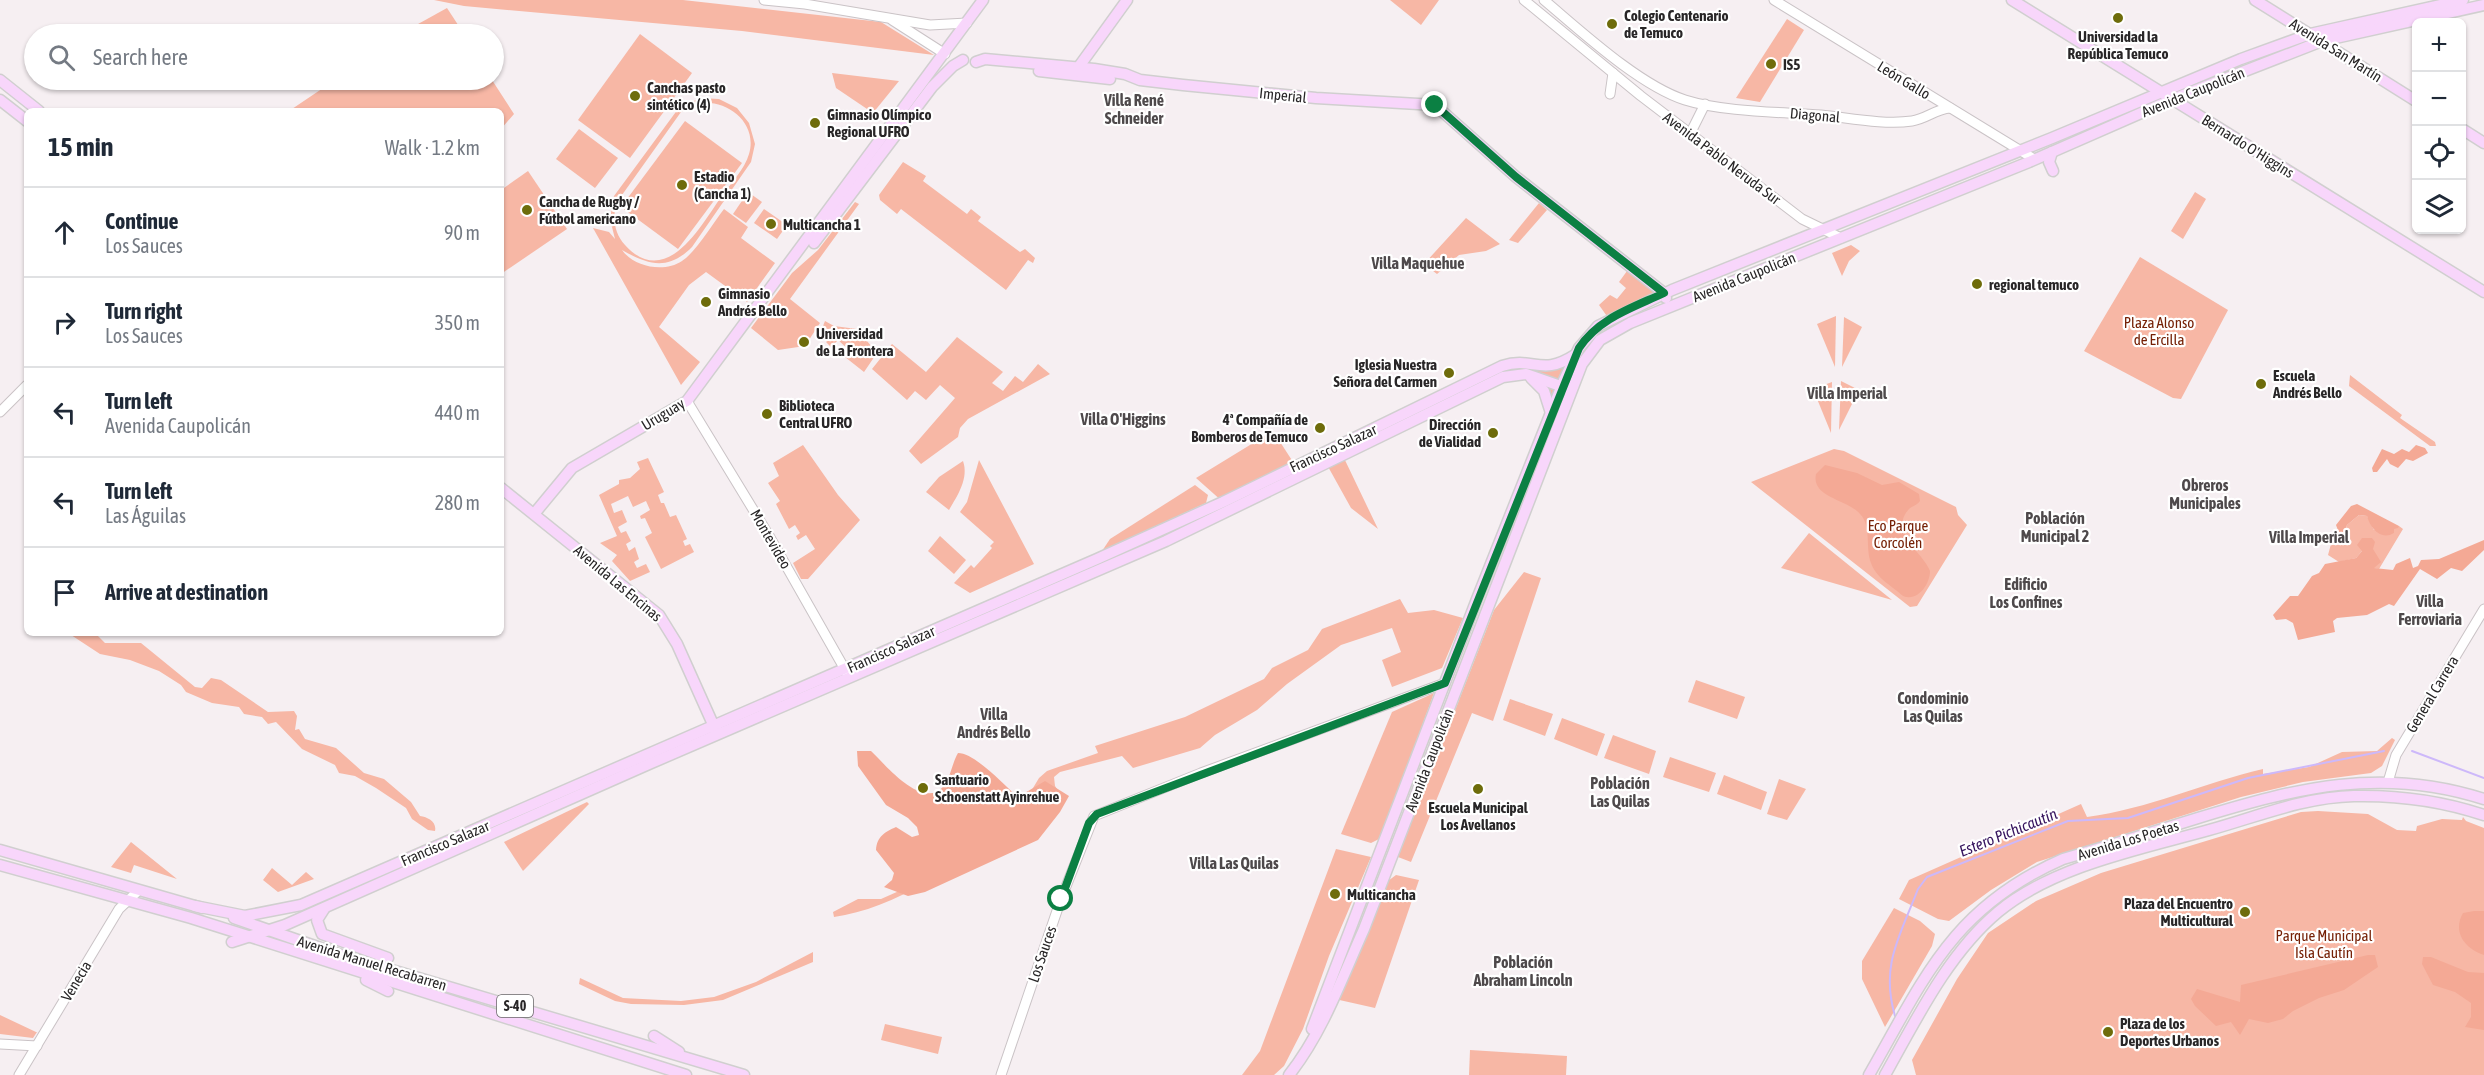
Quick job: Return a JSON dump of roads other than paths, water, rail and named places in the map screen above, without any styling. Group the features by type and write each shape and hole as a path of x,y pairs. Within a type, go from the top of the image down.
{"main road":[{"name":"Uruguay","path":"532,516 578,463 687,401 947,55 982,0"},
{"path":"1076,71 1127,0"},
{"name":"Bernardo O'Higgins","path":"2013,0 2484,292"},
{"name":"Avenida San Martín","path":"2255,0 2412,98"},
{"name":"Avenida Caupolicán","path":"1303,1057 1340,981 1393,856 1504,569 1567,388 1575,355 1587,336 1605,321 1664,293 2020,151 2160,91 2310,34 2463,0"},
{"name":"Avenida Caupolicán","path":"1296,1075 1319,1006 1551,416 1585,357 1600,340 1670,306 2052,152 2173,99 2322,41 2484,5"},
{"path":"941,78 947,55"},
{"name":"Imperial","path":"947,55 985,66 1076,71 1122,80 1132,79 1439,109 1524,183 1664,293"},
{"name":"Uruguay","path":"792,262 813,244 834,219 941,78 963,60"},
{"path":"0,80 35,108"},
{"path":"0,100 24,120"},
{"path":"2466,132 2484,143"},
{"path":"2052,152 2049,162 2053,171"},
{"path":"1664,293 1670,306"},
{"name":"Francisco Salazar","path":"232,942 252,938 324,909 715,730 732,717 847,674 1223,502 1502,366 1523,363 1555,366 1575,355"},
{"path":"1526,374 1567,388"},
{"path":"1526,374 1544,391 1550,405 1551,416"},
{"name":"Francisco Salazar","path":"195,906 245,916 301,905 1166,541 1503,377 1526,374"},
{"name":"Avenida Las Encinas","path":"504,491 532,516"},
{"name":"Avenida Las Encinas","path":"504,492 659,615 677,644 715,730"},
{"path":"517,501 532,502 547,496 547,514 556,532"},
{"path":"1498,548 1498,558 1504,569"},
{"path":"1451,704 1445,683 1457,675 1467,660"},
{"path":"705,706 714,714 732,717"},
{"path":"2354,796 2370,793 2388,782"},
{"name":"Avenida Los Poetas","path":"1869,1075 1939,957 1956,934 1987,903 2029,875 2063,859 2275,795 2328,785 2388,782 2438,788 2484,799"},
{"path":"1393,856 1392,848 1402,796"},
{"name":"Avenida Los Poetas","path":"1885,1075 1951,963 1988,921 2030,890 2101,862 2274,810 2354,796 2444,803 2484,815"},
{"name":"Avenida Manuel Recabarren","path":"0,850 195,906 338,954 744,1075"},
{"name":"Avenida Manuel Recabarren","path":"0,865 122,905 252,938 686,1075"},
{"path":"324,909 317,921 322,934 388,958 338,954"},
{"path":"339,966 388,991"},
{"path":"654,1036 692,1060"},
{"path":"1863,1075 1886,1047"},
{"path":"1289,1075 1303,1057"},
{"path":"666,1069 678,1075"}],"street":[{"path":"765,0 930,25 967,23"},
{"name":"Avenida Pablo Neruda Sur","path":"1524,0 1641,96 1802,219 1841,238"},
{"name":"Diagonal","path":"1544,0 1652,83 1678,97 1705,104 1911,121 1925,118 1939,109 1950,108"},
{"name":"León Gallo","path":"1774,0 2034,159"},
{"path":"888,17 947,55"},
{"path":"1610,94 1613,73"},
{"path":"1690,134 1698,113 1705,104"},
{"path":"1802,219 1806,228 1804,237"},
{"path":"0,412 24,388"},
{"name":"Montevideo","path":"687,401 763,524 847,674"},
{"name":"General Carrera","path":"2388,782 2396,754 2484,609"},
{"name":"Los Sauces","path":"1002,1075 1061,899 1094,816 1190,777 1445,683"},
{"name":"Venecia","path":"19,1075 122,905 138,891"},
{"path":"0,1044 37,1046"}],"waterway":[{"name":"Estero Pichicautín","path":"1895,1016 1890,981 1894,951 1918,889 1927,877 2068,821 2128,818 2248,778 2384,751"},
{"name":"Estero Pichicautín","path":"2412,751 2484,778"}],"place":[{"name":"Universidad la República Temuco","path":"2118,18"},
{"name":"Colegio Centenario de Temuco","path":"1612,24"},
{"name":"IS5","path":"1771,64"},
{"name":"Canchas pasto sintético (4)","path":"635,96"},
{"name":"Gimnasio Olímpico Regional UFRO","path":"815,123"},
{"name":"Estadio (Cancha 1)","path":"682,185"},
{"name":"Cancha de Rugby / Fútbol americano","path":"527,210"},
{"name":"Multicancha 1","path":"771,224"},
{"name":"regional temuco","path":"1977,284"},
{"name":"Gimnasio Andrés Bello","path":"706,302"},
{"name":"Universidad de La Frontera","path":"804,342"},
{"name":"Iglesia Nuestra Señora del Carmen","path":"1449,373"},
{"name":"Escuela Andrés Bello","path":"2261,384"},
{"name":"Biblioteca Central UFRO","path":"767,414"},
{"name":"4ª Compañía de Bomberos de Temuco","path":"1320,428"},
{"name":"Dirección de Vialidad","path":"1493,433"},
{"name":"Santuario Schoenstatt Ayinrehue","path":"923,788"},
{"name":"Escuela Municipal Los Avellanos","path":"1478,789"},
{"name":"Multicancha","path":"1335,894"},
{"name":"Plaza del Encuentro Multicultural","path":"2245,912"},
{"name":"Plaza de los Deportes Urbanos","path":"2108,1032"}],"district":[{"name":"Villa René Schneider","path":"1134,109"},
{"name":"Villa Maquehue","path":"1418,263"},
{"name":"Villa Imperial","path":"1847,393"},
{"name":"Villa O'Higgins","path":"1123,419"},
{"name":"Obreros Municipales","path":"2205,494"},
{"name":"Población Municipal 2","path":"2055,527"},
{"name":"Villa Imperial","path":"2309,537"},
{"name":"Edificio Los Confines","path":"2026,593"},
{"name":"Villa Ferroviaria","path":"2430,610"},
{"name":"Condominio Las Quilas","path":"1933,707"},
{"name":"Villa Andrés Bello","path":"994,723"},
{"name":"Población Las Quilas","path":"1620,792"},
{"name":"Villa Las Quilas","path":"1234,863"},
{"name":"Población Abraham Lincoln","path":"1523,971"}],"park label":[{"name":"Plaza Alonso de Ercilla","path":"2159,330"},
{"name":"Eco Parque Corcolén","path":"1898,534"},
{"name":"Parque Municipal Isla Cautín","path":"2324,944"}]}
